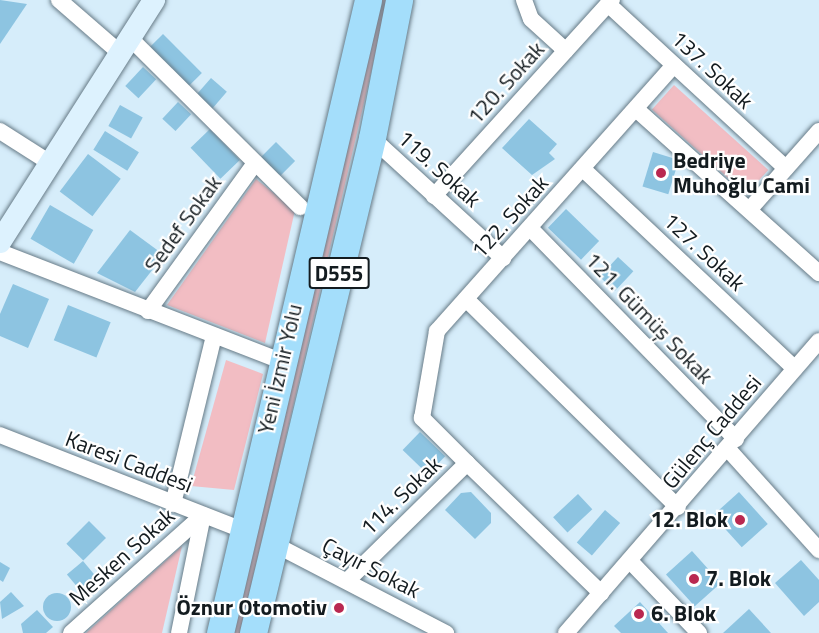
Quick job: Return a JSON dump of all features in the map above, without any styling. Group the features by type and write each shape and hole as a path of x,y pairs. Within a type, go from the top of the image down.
{"highway":[{"name":"Yeni İzmir Yolu","path":"220,633 281,361 368,0"},
{"name":"Yeni İzmir Yolu","path":"257,631 274,544 372,138 399,0"}],"main road":[{"path":"0,242 154,0"}],"street":[{"path":"59,0 125,46 255,163 300,207"},
{"path":"524,0 531,19 566,51"},
{"name":"120. Sokak","path":"434,196 610,2"},
{"name":"137. Sokak","path":"610,2 674,65 786,168"},
{"name":"122. Sokak","path":"422,418 437,331 674,65"},
{"path":"636,109 819,273"},
{"path":"0,132 50,163"},
{"path":"750,209 818,133"},
{"name":"119. Sokak","path":"372,138 503,258"},
{"name":"Sedef Sokak","path":"148,311 255,163"},
{"name":"127. Sokak","path":"583,169 795,369"},
{"name":"121. Gümüş Sokak","path":"530,228 732,444 819,550"},
{"path":"0,252 281,361"},
{"path":"466,299 678,507"},
{"path":"173,504 214,336"},
{"name":"Gülenç Caddesi","path":"566,633 678,507 819,341"},
{"name":"114. Sokak","path":"348,580 467,463 422,418"},
{"name":"Karesi Caddesi","path":"0,435 242,530"},
{"path":"467,463 601,592"},
{"path":"178,633 203,515"},
{"name":"Mesken Sokak","path":"71,633 203,515"},
{"name":"Çayır Sokak","path":"274,544 348,580 446,633"},
{"path":"630,561 699,633"}],"shaded area":[{"path":"377,0 388,0 240,633 231,633"},
{"path":"674,85 768,170 746,195 652,110"},
{"path":"256,179 295,210 265,343 167,305"},
{"path":"226,360 263,374 234,490 191,486"},
{"path":"182,546 162,633 86,633"}],"building":[{"path":"0,0 27,4 0,44"},
{"path":"163,34 202,73 187,88 148,49"},
{"path":"143,67 156,79 138,98 125,86"},
{"path":"211,78 227,92 212,108 197,95"},
{"path":"178,102 191,114 175,131 162,119"},
{"path":"120,105 143,118 131,139 108,126"},
{"path":"529,119 557,144 549,153 555,159 532,175 502,148"},
{"path":"210,129 240,160 220,179 191,148"},
{"path":"105,131 139,152 127,171 93,150"},
{"path":"276,142 295,161 277,179 258,160"},
{"name":"Bedriye Muhoğlu Cami","path":"653,152 679,160 668,194 642,186"},
{"path":"88,154 121,179 92,216 60,192"},
{"path":"50,205 93,230 74,264 30,239"},
{"path":"566,209 599,241 581,260 548,228"},
{"path":"130,230 164,255 135,292 97,273"},
{"path":"618,257 633,271 615,291 600,277"},
{"path":"13,284 49,299 28,348 0,336 0,314"},
{"path":"68,305 111,322 96,357 54,340"},
{"path":"420,432 445,456 428,474 403,450"},
{"path":"471,492 491,513 491,523 475,539 445,510 461,493"},
{"name":"12. Blok","path":"739,492 768,524 742,547 713,515"},
{"path":"578,494 592,509 567,533 553,517"},
{"path":"605,510 620,523 592,556 577,542"},
{"path":"89,521 106,538 83,561 66,544"},
{"name":"7. Blok","path":"692,551 721,583 695,606 666,574"},
{"path":"801,560 819,580 819,602 804,616 775,583"},
{"path":"83,561 100,581 84,594 67,574"},
{"path":"0,562 10,568 3,582 0,580"},
{"path":"11,592 24,606 2,619 0,602"},
{"path":"57,593 67,597 71,607 67,617 57,621 47,617 43,607 47,597"},
{"name":"6. Blok","path":"640,602 668,633 621,633 614,626"},
{"path":"749,609 771,633 723,633"},
{"path":"37,610 53,627 46,633 23,633 21,624"}],"place":[{"name":"Bedriye Muhoğlu Cami","path":"661,173"},
{"name":"12. Blok","path":"740,520"},
{"name":"7. Blok","path":"694,579"},
{"name":"Öznur Otomotiv","path":"339,608"},
{"name":"6. Blok","path":"639,614"}]}
